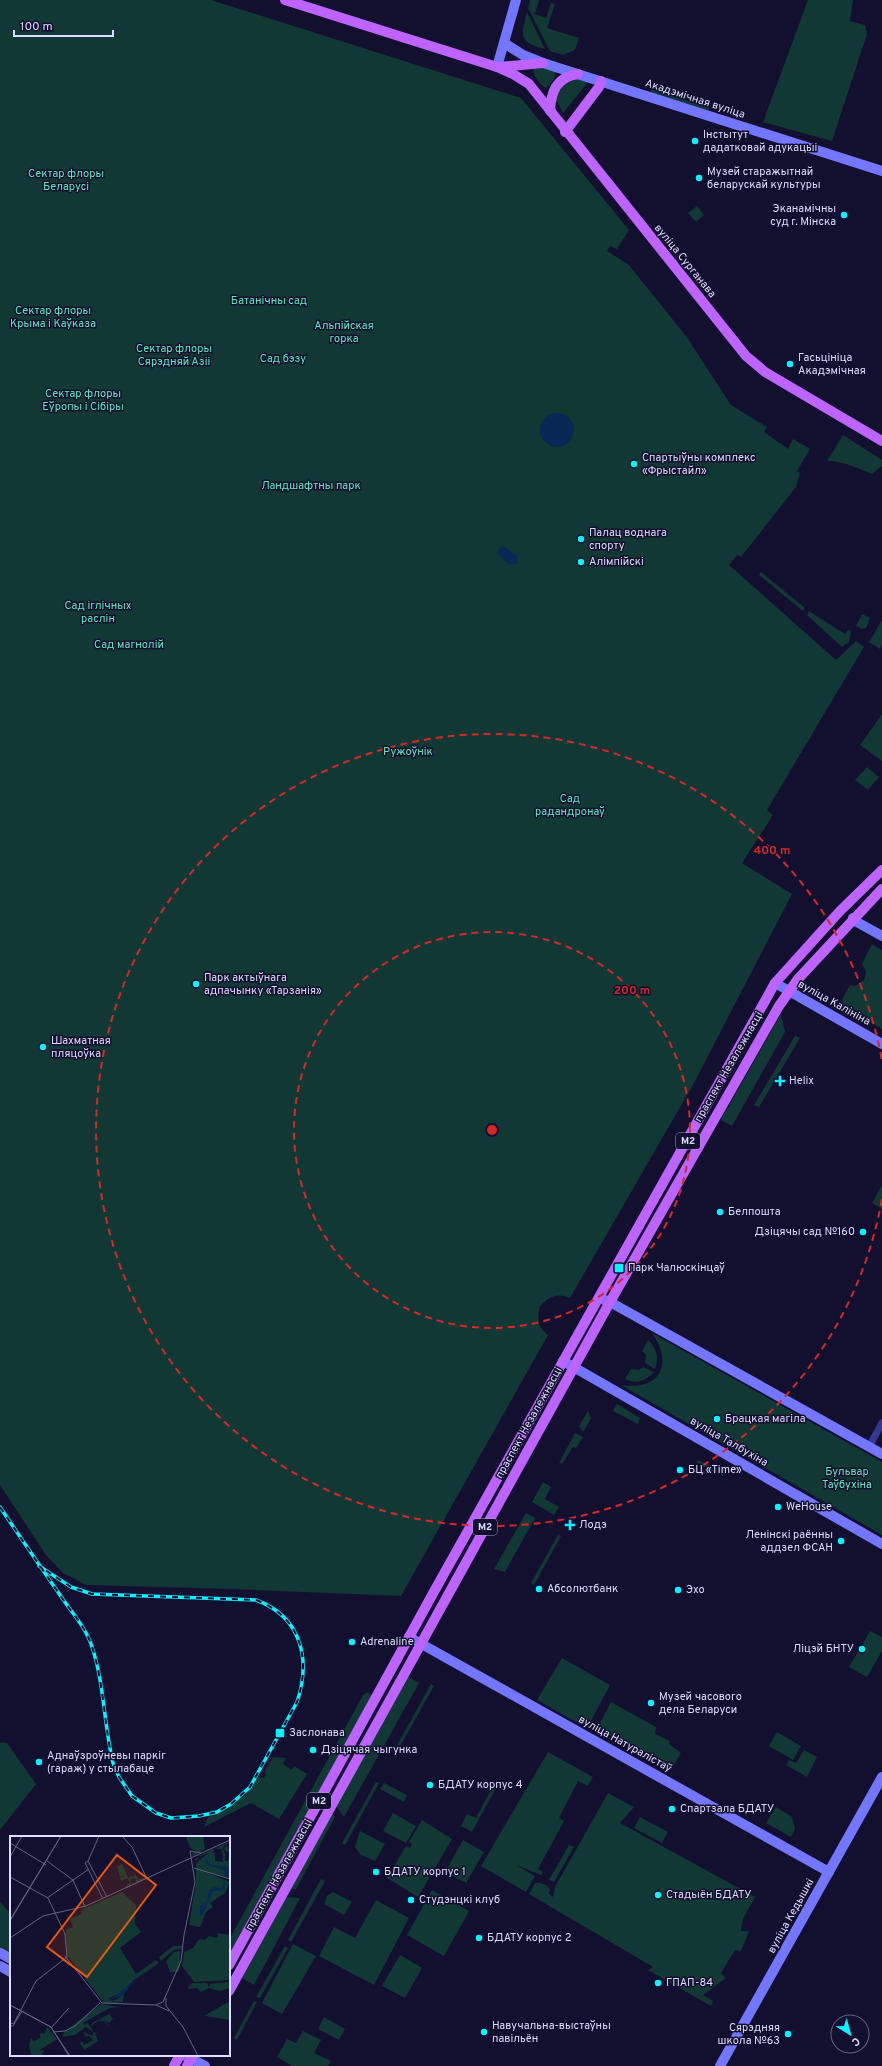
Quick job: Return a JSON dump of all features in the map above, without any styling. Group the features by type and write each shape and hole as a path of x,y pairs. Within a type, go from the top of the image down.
{"main road":[{"path":"285,0 497,67 543,63"},
{"name":"вуліца Сурганава","path":"497,67 513,74 529,84 565,132 746,356 765,372 882,441"},
{"path":"550,111 550,98 555,86 563,78 578,74"},
{"path":"565,132 599,87 601,81"},
{"name":"праспект Незалежнасці","path":"230,1963 409,1637 775,983 840,911 882,870"},
{"name":"праспект Незалежнасці","path":"230,1989 610,1302 788,991 853,918 882,889"},
{"path":"174,2066 179,2056"}],"street":[{"path":"497,67 516,0"},
{"name":"Акадэмічная вуліца","path":"504,43 523,55 543,63 882,171"},
{"path":"853,918 855,921 882,936"},
{"name":"вуліца Калініна","path":"775,983 882,1044"},
{"path":"600,1298 610,1302 882,1454"},
{"name":"вуліца Талбухіна","path":"563,1361 882,1544"},
{"path":"869,1447 882,1423"},
{"name":"вуліца Натуралістаў","path":"409,1637 829,1872"},
{"name":"вуліца Кедышкі","path":"720,2066 882,1777"},
{"path":"0,1954 10,1959"},
{"path":"0,1966 10,1971"},
{"path":"189,2059 205,2066"}],"green space":[{"path":"0,0 211,0 521,98 629,230 617,249 610,246 607,251 629,265 686,336 731,405 767,427 764,432 788,449 793,439 810,449 797,471 800,473 796,487 741,557 737,555 729,565 836,660 856,641 864,647 767,810 773,815 742,863 792,894 694,1083 570,1298 565,1296 554,1296 540,1306 538,1315 540,1326 548,1335 401,1596 86,1585 63,1573 46,1555 0,1485"},
{"path":"530,0 539,0 535,14 546,18 551,3 555,4 547,28 579,38 575,50 563,55 550,51 528,8"},
{"path":"808,0 853,0 850,21 865,25 867,34 832,141 763,122"},
{"path":"527,12 545,49 530,44 524,37 523,27"},
{"path":"541,67 556,72 554,79 546,88 539,83 533,71 533,68"},
{"path":"570,79 579,79 588,82 563,113 555,98 560,87"},
{"path":"651,89 710,108 708,110 651,93"},
{"path":"697,206 704,215 696,222 688,213"},
{"path":"843,435 882,460 882,466 872,474 855,467 833,461 827,461"},
{"path":"761,572 805,608 803,611 759,575"},
{"path":"809,611 845,634 849,629 851,632 849,642 842,647 807,615"},
{"path":"862,614 870,618 866,628 862,629 856,626"},
{"path":"882,620 882,645 880,649 869,642"},
{"path":"882,714 882,761 860,745"},
{"path":"867,767 879,777 868,790 855,780"},
{"path":"872,944 882,950 882,1029 839,1005 850,985 855,986 864,980 866,972 862,964"},
{"path":"781,1014 785,1032 732,1126 721,1120"},
{"path":"795,1036 800,1038 759,1107 754,1105"},
{"path":"882,1185 882,1209 872,1203"},
{"name":"Бульвар Таўбухіна","path":"652,1333 882,1462 882,1535 621,1385 634,1386 645,1384 654,1379 659,1373 662,1365 662,1355 659,1344"},
{"path":"648,1340 655,1350 657,1357 655,1369 645,1363 646,1355 642,1351"},
{"path":"643,1367 654,1372 644,1380 637,1382 625,1379 631,1369 639,1370"},
{"path":"617,1404 640,1418 638,1424 613,1411"},
{"path":"588,1411 591,1418 583,1432 579,1426"},
{"path":"575,1433 583,1437 576,1448 573,1447 562,1464 559,1463"},
{"path":"698,1460 725,1472 723,1476 696,1462"},
{"path":"543,1482 551,1487 545,1499 559,1507 554,1515 532,1502"},
{"path":"526,1513 535,1518 505,1572 494,1569"},
{"path":"558,1535 561,1536 534,1585 531,1583"},
{"path":"870,1631 882,1637 882,1651 867,1677 849,1667"},
{"path":"562,1658 610,1685 587,1728 537,1700"},
{"path":"408,1676 419,1683 344,1817 336,1806"},
{"path":"431,1684 434,1686 399,1748 396,1747"},
{"path":"368,1692 372,1696 230,1952 230,1938 363,1695"},
{"path":"611,1702 656,1727 655,1734 670,1741 669,1744 681,1753 671,1770 597,1729"},
{"path":"777,1732 801,1746 793,1760 769,1746"},
{"path":"0,1743 7,1743 36,1784 0,1830"},
{"path":"804,1750 817,1757 807,1777 786,1765 789,1760 796,1763"},
{"path":"548,1752 593,1777 588,1786 578,1781 559,1818 564,1821 538,1869 543,1872 541,1875 516,1865 535,1876 526,1892 481,1866"},
{"path":"273,1757 286,1758 283,1764 292,1770 294,1766 307,1774 279,1819 251,1803 204,1827 208,1817 243,1797 259,1777 264,1778 266,1774 264,1773"},
{"path":"376,1782 379,1783 345,1845 342,1843"},
{"path":"384,1783 407,1795 404,1802 380,1789"},
{"path":"493,1786 496,1788 472,1832 461,1826 467,1814 476,1818"},
{"name":"Стадыён БДАТУ","path":"608,1793 634,1807 620,1823 755,1897 743,1919 741,1931 749,1931 741,1951 735,1950 721,1973 726,1978 703,1995 713,2001 711,2006 648,1970 653,1967 529,1894 535,1883 539,1883 550,1889 549,1894 553,1897 555,1887"},
{"path":"776,1807 792,1817 795,1829 791,1837 766,1823"},
{"path":"332,1813 335,1817 296,1889 290,1889"},
{"path":"393,1813 416,1826 406,1843 383,1831"},
{"path":"640,1817 668,1832 662,1843 634,1828"},
{"path":"422,1820 452,1839 418,1897 387,1878 406,1846 410,1848 412,1844 409,1842"},
{"path":"360,1831 385,1844 375,1861 361,1855 355,1847"},
{"path":"463,1840 484,1852 466,1883 445,1872"},
{"path":"569,1845 574,1847 554,1882 549,1880"},
{"path":"321,1879 325,1881 291,1942 288,1940"},
{"path":"432,1890 469,1911 444,1956 407,1935"},
{"path":"333,1892 352,1902 344,1915 324,1904 327,1896"},
{"path":"286,1897 300,1898 254,1985 242,1978"},
{"path":"376,1900 409,1918 374,1985 319,1956 334,1927 355,1938"},
{"path":"0,1902 10,1913 10,1954 0,1949"},
{"path":"293,1944 316,1956 282,2014 262,2003"},
{"path":"285,1946 288,1948 260,1998 256,1997"},
{"path":"400,1955 422,1968 405,1998 382,1986"},
{"path":"254,2001 257,2002 237,2040 234,2038"},
{"path":"324,2017 345,2029 339,2040 318,2029"},
{"path":"303,2031 321,2040 314,2053 331,2061 328,2066 292,2066 277,2057 287,2039 296,2043"}],"water":[{"path":"560,413 569,418 573,423 573,437 569,442 564,446 554,447 550,446 541,437 540,427 541,423 550,414"},
{"path":"502,545 517,556 517,563 510,565 497,553"}],"railway":[{"path":"0,1507 38,1562 45,1573 64,1601 78,1620 86,1633 92,1647 102,1689 113,1763 119,1777 132,1796 156,1813 171,1818 199,1816 217,1812 231,1804 250,1787 297,1702 303,1671 302,1656 299,1642 293,1629 284,1617 272,1608 256,1600 92,1594 71,1587 39,1566"}],"place":[{"name":"Інстытут дадатковай адукацыі","path":"695,141"},
{"name":"Музей старажытнай беларускай культуры","path":"699,178"},
{"name":"Эканамічны суд г. Мінска","path":"844,215"},
{"name":"Гасьцініца Акадэмічная","path":"790,364"},
{"name":"Спартыўны комплекс «Фрыстайл»","path":"634,464"},
{"name":"Палац воднага спорту","path":"581,539"},
{"name":"Алімпійскі","path":"581,562"},
{"name":"Парк актыўнага адпачынку «Тарзанія»","path":"196,984"},
{"name":"Шахматная пляцоўка","path":"43,1047"},
{"name":"Helix","path":"780,1081"},
{"name":"Белпошта","path":"720,1212"},
{"name":"Дзіцячы сад №160","path":"863,1232"},
{"name":"Парк Чалюскінцаў","path":"619,1268"},
{"name":"Брацкая магіла","path":"717,1419"},
{"name":"БЦ «Time»","path":"680,1470"},
{"name":"WeHouse","path":"778,1507"},
{"name":"Лодэ","path":"570,1525"},
{"name":"Ленінскі раённы аддзел ФСАН","path":"841,1541"},
{"name":"Абсолютбанк","path":"539,1589"},
{"name":"Эхо","path":"678,1590"},
{"name":"Adrenaline","path":"352,1642"},
{"name":"Ліцэй БНТУ","path":"862,1649"},
{"name":"Музей часового дела Беларуси","path":"651,1703"},
{"name":"Заслонава","path":"280,1733"},
{"name":"Дзіцячая чыгунка","path":"313,1750"},
{"name":"Аднаўзроўневы паркіг (гараж) у стылабаце","path":"39,1762"},
{"name":"БДАТУ корпус 4","path":"430,1785"},
{"name":"Спартзала БДАТУ","path":"672,1809"},
{"name":"БДАТУ корпус 1","path":"376,1872"},
{"name":"Стадыён БДАТУ","path":"658,1895"},
{"name":"Студэнцкі клуб","path":"411,1900"},
{"name":"БДАТУ корпус 2","path":"479,1938"},
{"name":"ГПАП-84","path":"658,1983"},
{"name":"Навучальна-выстаўны павільён","path":"484,2032"},
{"name":"Сярэдняя школа №63","path":"788,2034"}],"park label":[{"name":"Сектар флоры Беларусі","path":"66,180"},
{"name":"Батанічны сад","path":"269,301"},
{"name":"Сектар флоры Крыма і Каўказа","path":"53,317"},
{"name":"Альпійская горка","path":"344,332"},
{"name":"Сектар флоры Сярэдняй Азіі","path":"174,355"},
{"name":"Сад бэзу","path":"283,359"},
{"name":"Сектар флоры Еўропы і Сібіры","path":"83,400"},
{"name":"Ландшафтны парк","path":"311,486"},
{"name":"Сад іглічных раслін","path":"98,612"},
{"name":"Сад магнолій","path":"129,645"},
{"name":"Ружоўнік","path":"408,752"},
{"name":"Сад радандронаў","path":"570,805"}]}
